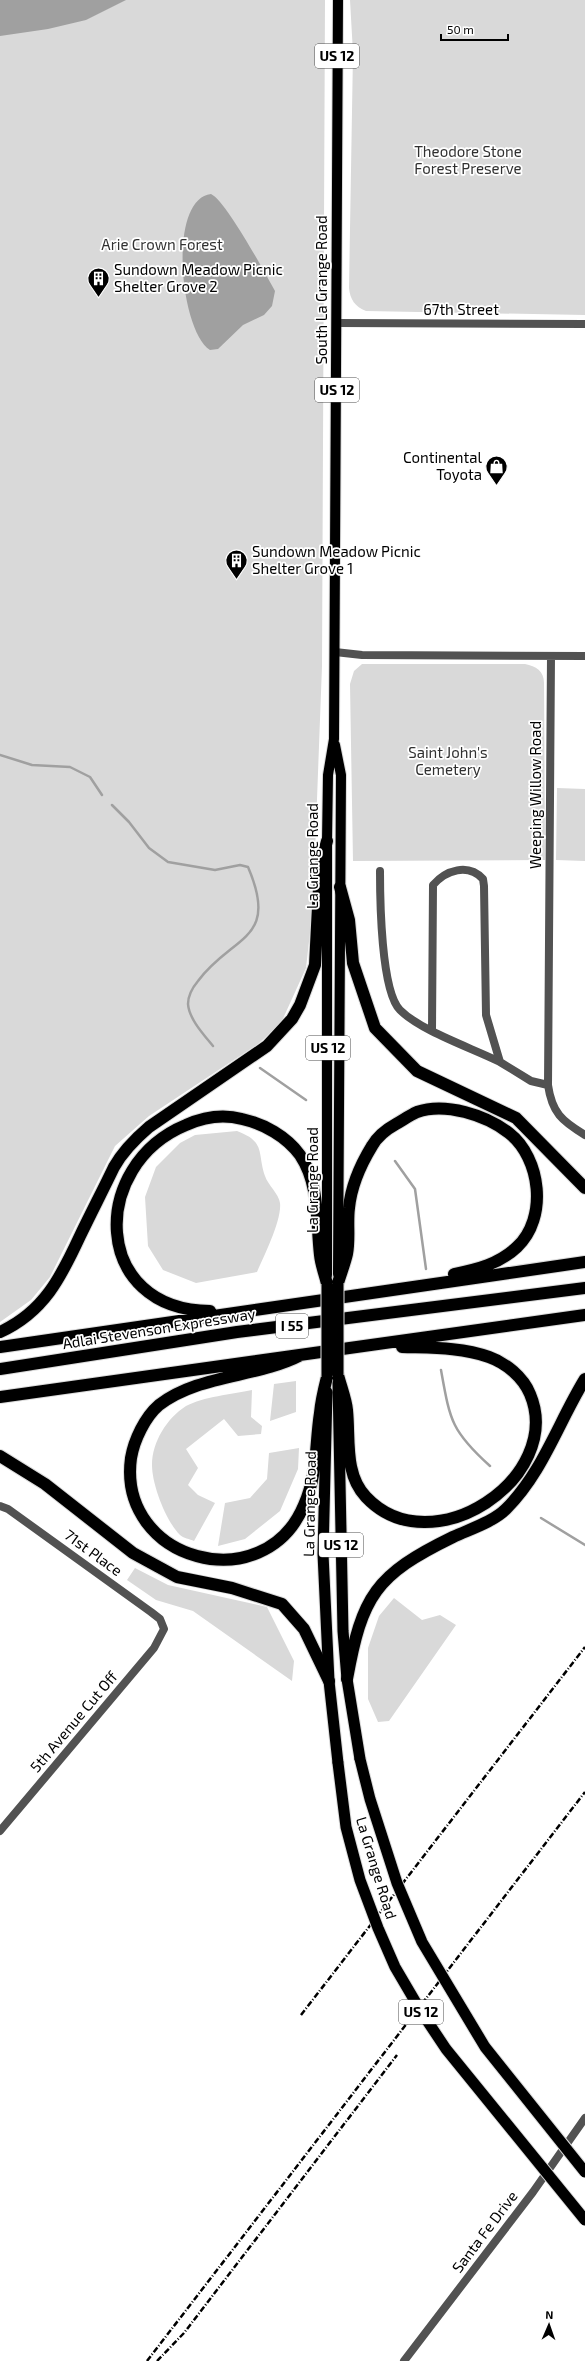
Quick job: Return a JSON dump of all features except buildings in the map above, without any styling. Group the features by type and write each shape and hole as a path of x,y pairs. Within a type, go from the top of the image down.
{"highway":[{"path":"0,1332 20,1320 37,1306 61,1277 114,1167 122,1153 135,1139 149,1126 267,1046 292,1019 300,1005 315,965 320,867 327,841"},
{"path":"340,887 349,920 353,963 375,1028 417,1071 516,1118 585,1188"},
{"path":"333,1284 343,1254 349,1207 358,1175 373,1145 388,1129 417,1112 450,1110 471,1114 509,1134 526,1156 536,1183 534,1219 526,1236 518,1246 488,1266 383,1292"},
{"path":"263,1309 208,1311 180,1307 150,1294 131,1276 118,1243 117,1224 119,1201 129,1176 152,1146 161,1138 181,1127 199,1120 219,1116 246,1120 273,1131 290,1144 300,1155 311,1179 315,1195 324,1256 333,1284 333,1376 323,1413 316,1465 304,1505 294,1523 280,1538 263,1551 240,1559 218,1561 196,1557 176,1549 147,1524 138,1508 132,1487 130,1467 133,1445 142,1428 158,1406 178,1393 213,1382 264,1370 301,1354"},
{"path":"0,1347 585,1262"},
{"name":"Adlai Stevenson Expressway","path":"0,1369 237,1332 585,1288"},
{"name":"I 55","path":"0,1397 301,1354 585,1316"},
{"path":"333,1376 343,1410 348,1449 354,1478 366,1497 384,1512 410,1522 444,1522 458,1518 484,1503 503,1488 528,1458 537,1423 533,1401 521,1378 503,1364 490,1357 465,1351 368,1346"},
{"path":"347,1679 358,1626 374,1593 401,1565 504,1510 523,1491 539,1469 570,1404 585,1380"},
{"name":"La Grange Road","path":"343,1410 343,1631 347,1679 360,1759 370,1799 397,1883 422,1942 484,2047 585,2172"},
{"name":"La Grange Road","path":"323,1413 323,1554 330,1681 346,1827 360,1880 378,1928 395,1967 422,2013 446,2049 585,2220"},
{"path":"0,1456 44,1484 133,1553 177,1578 232,1588 282,1604 304,1628 330,1681"}],"main road":[{"name":"South La Grange Road","path":"335,652 338,0"},
{"name":"La Grange Road","path":"324,1256 328,775 334,739 335,652"},
{"name":"La Grange Road","path":"334,739 341,776 340,887 343,1254"}],"street":[{"name":"67th Street","path":"337,323 585,324"},
{"path":"335,652 362,654 585,656"},
{"name":"Weeping Willow Road","path":"551,656 548,1085 553,1107 558,1116 566,1124 585,1135"},
{"path":"380,870 383,946 392,995 399,1009 432,1031 500,1062 531,1081 548,1085"},
{"path":"432,1031 433,885 440,877 454,870 475,873 483,879 484,886 486,1015 500,1062"},
{"name":"71st Place","path":"0,1506 8,1509 151,1612 160,1619 164,1628"},
{"name":"5th Avenue Cut Off","path":"0,1831 154,1648 164,1628"},
{"name":"Santa Fe Drive","path":"404,2361 533,2192 585,2118"}],"green space":[{"name":"Arie Crown Forest","path":"0,0 325,0 322,666 313,906 306,968 281,1023 258,1044 149,1116 115,1146 50,1277 31,1300 0,1322"},
{"name":"Theodore Stone Forest Preserve","path":"350,0 585,0 585,315 366,311 354,302 349,288 353,53"},
{"name":"Saint John's Cemetery","path":"362,664 525,664 533,666 541,672 544,679 545,860 353,861 350,684 354,671"},
{"path":"557,788 585,789 585,861 556,860"},
{"path":"237,1131 252,1139 259,1149 265,1176 268,1183 278,1196 280,1203 280,1210 275,1228 257,1272 196,1283 163,1270 148,1246 145,1197 156,1167 180,1143 195,1135"},
{"path":"296,1381 296,1412 270,1421 274,1384"},
{"path":"252,1390 251,1417 262,1426 261,1434 238,1436 224,1419 186,1449 198,1468 188,1485 198,1495 215,1503 194,1541 183,1537 175,1529 165,1512 154,1482 152,1465 158,1439 167,1424 186,1406 209,1398"},
{"path":"299,1448 298,1469 280,1511 245,1539 218,1546 225,1503 250,1498 267,1479 269,1453"},
{"path":"135,1568 168,1585 267,1607 294,1661 292,1681 193,1611 156,1600 127,1580"},
{"path":"394,1598 422,1620 440,1615 456,1625 389,1721 378,1722 368,1699 368,1648 379,1616"}],"shaded area":[{"path":"0,0 126,0 86,20 48,29 0,36"},
{"path":"211,194 218,199 235,223 275,291 272,306 264,315 243,325 218,349 210,350 200,338 191,318 186,294 183,267 183,241 188,218 197,201"}],"waterway":[{"path":"0,755 32,765 70,767 90,777 102,795"},
{"path":"112,805 129,822 149,848 168,862 215,870 240,865 248,867 256,891 258,910 255,923 248,934 211,966 198,981 194,986 188,1001 189,1010 194,1021 213,1046"},
{"path":"260,1068 306,1100"},
{"path":"395,1161 415,1189 426,1269"},
{"path":"441,1370 447,1401 454,1424 467,1443 490,1466"},
{"path":"541,1518 585,1545"}],"railway":[{"path":"301,2015 585,1647"},
{"path":"147,2361 585,1792"},
{"path":"157,2361 184,2333 397,2055"}],"place":[{"name":"Sundown Meadow Picnic Shelter Grove 2","path":"98,298"},
{"name":"Continental Toyota","path":"497,486"},
{"name":"Sundown Meadow Picnic Shelter Grove 1","path":"237,580"}]}
